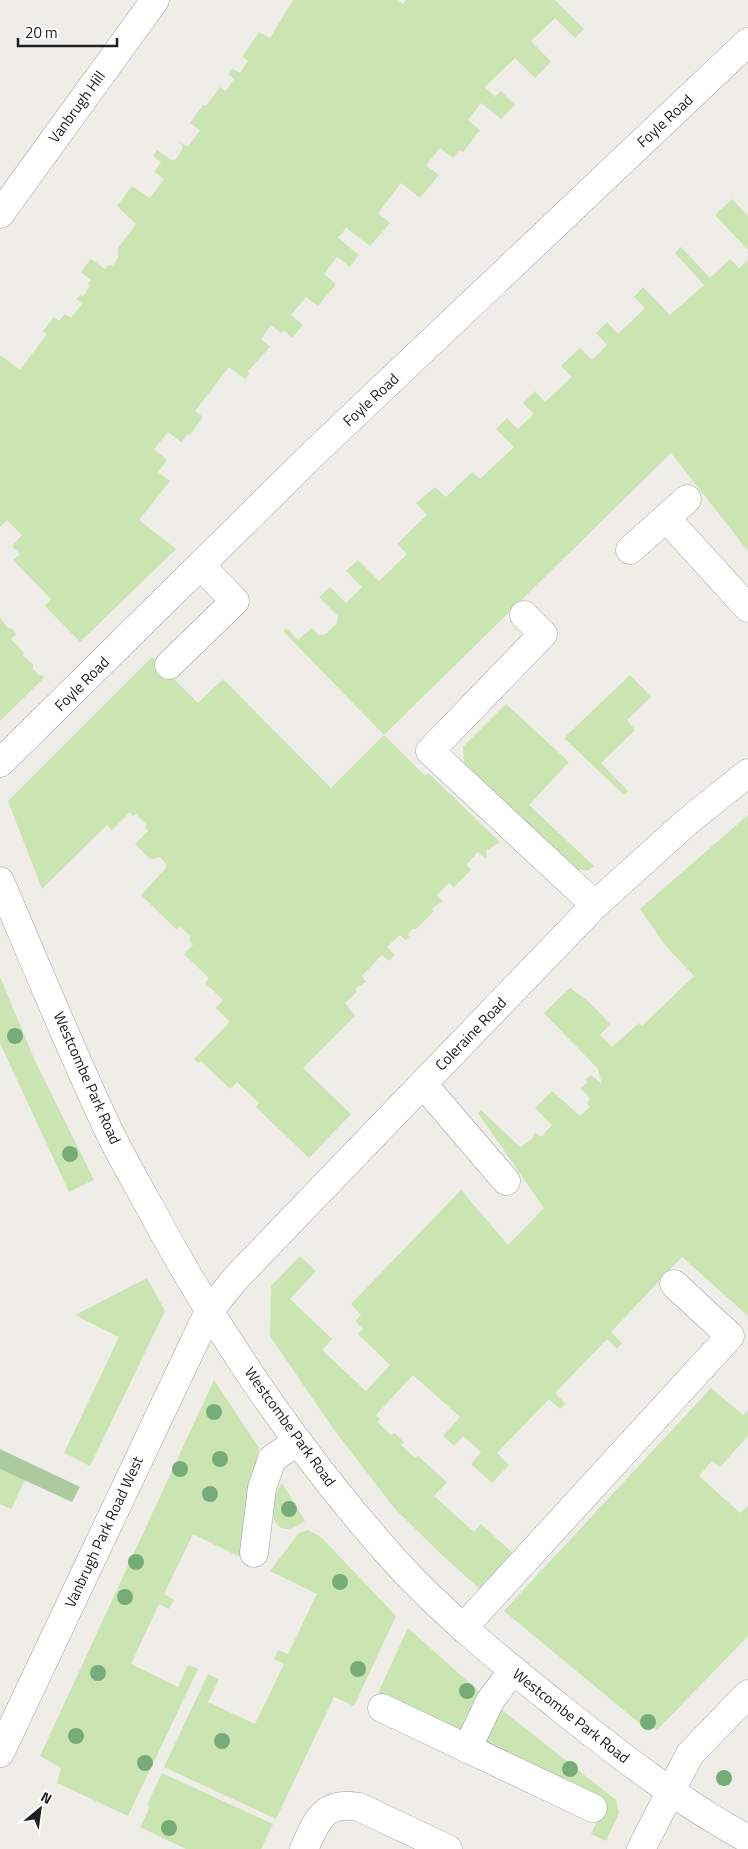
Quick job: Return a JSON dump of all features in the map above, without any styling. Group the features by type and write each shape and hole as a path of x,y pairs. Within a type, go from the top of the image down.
{"street":[{"name":"Vanbrugh Hill","path":"0,214 154,0"},
{"name":"Foyle Road","path":"0,763 315,452 748,42"},
{"path":"630,550 687,499"},
{"path":"666,518 748,608"},
{"path":"169,665 235,601 201,566"},
{"path":"524,615 543,634 430,751 595,905"},
{"name":"Coleraine Road","path":"209,1311 235,1278 595,905 688,821 746,779"},
{"name":"Westcombe Park Road","path":"0,881 108,1129 174,1253 209,1311 298,1441 345,1502 398,1563 463,1628 513,1670 616,1752 669,1791 748,1839"},
{"path":"423,1084 506,1181"},
{"path":"463,1628 730,1336 674,1284"},
{"name":"Vanbrugh Park Road West","path":"0,1753 209,1311"},
{"path":"254,1553 262,1488 272,1459 298,1441"},
{"path":"467,1748 490,1701 513,1670"},
{"path":"641,1849 669,1791 690,1754 748,1694"},
{"path":"382,1708 593,1808"},
{"path":"304,1849 324,1813 335,1806 347,1805 359,1807 448,1849"}],"green space":[{"path":"293,0 398,0 403,4 406,0 555,0 584,29 575,38 555,18 531,41 551,62 535,78 515,58 485,87 495,97 501,91 515,105 501,119 481,103 468,120 480,130 463,152 459,150 453,158 440,148 426,165 439,175 420,198 401,183 378,213 390,223 392,221 370,246 346,228 338,238 359,255 350,267 337,257 324,274 336,284 318,306 306,297 291,315 303,325 292,338 284,330 281,333 271,325 261,339 270,347 247,372 250,373 245,379 229,367 195,411 203,417 190,435 188,434 181,442 168,432 154,449 167,460 158,472 170,481 139,520 176,549 80,642 45,606 51,599 13,560 20,554 12,546 22,535 7,520 0,527 0,355 20,370 47,334 43,331 54,317 59,321 65,314 71,318 82,304 76,299 81,295 83,296 90,286 88,284 91,280 81,272 91,259 105,269 107,266 113,265 118,258 118,248 136,224 117,206 132,186 150,198 164,179 154,172 161,162 153,156 157,150 171,160 176,159 182,150 182,145 178,141 188,147 200,130 190,123 203,105 206,106 220,87 226,91 234,79 228,74 233,69 240,73 248,61 242,57 259,32 270,38"},
{"path":"732,199 748,216 748,250 715,215"},
{"path":"681,247 710,278 730,259 739,268 748,260 748,551 671,453 384,735 283,631 286,628 298,640 312,628 318,635 326,634 337,623 338,616 319,597 330,587 346,603 362,587 346,571 358,560 379,581 407,554 397,544 427,515 416,503 435,487 446,497 472,472 480,479 514,447 496,429 507,418 518,429 534,414 523,403 535,391 545,402 572,377 561,366 580,348 592,360 607,345 596,333 607,322 618,334 645,308 634,297 643,287 670,315 704,285 675,253"},
{"path":"0,618 16,634 11,639 33,665 33,669 39,675 45,677 0,721"},
{"path":"152,657 198,703 223,679 331,788 384,735 425,776 428,773 500,842 486,851 487,856 485,858 478,852 466,865 471,870 454,887 449,883 437,895 443,901 432,908 433,912 416,929 408,933 409,937 406,940 400,935 387,947 395,955 389,961 382,955 362,976 366,982 356,988 356,993 345,1003 355,1016 303,1068 351,1114 309,1158 256,1107 259,1103 237,1082 230,1089 201,1061 198,1063 194,1059 230,1022 216,1008 223,1000 205,983 209,978 184,954 193,945 190,942 190,936 181,927 176,929 141,895 166,868 166,864 160,857 150,859 135,844 148,831 145,828 147,825 136,814 133,816 130,812 112,830 107,825 42,889 8,801"},
{"path":"630,675 651,697 627,720 635,730 601,763 628,791 624,795 564,738"},
{"path":"506,704 569,762 529,805 594,866 589,870 572,870 465,771 463,747"},
{"path":"748,815 748,1316 682,1257 611,1332 622,1343 617,1349 607,1339 555,1393 566,1404 560,1409 549,1399 497,1453 509,1465 492,1483 471,1464 481,1452 463,1436 454,1446 443,1436 460,1417 413,1375 376,1415 380,1419 377,1422 391,1435 394,1433 404,1442 401,1445 415,1458 418,1456 447,1482 434,1496 474,1532 481,1524 516,1556 483,1592 395,1509 332,1427 270,1336 271,1286 300,1256 316,1271 290,1299 332,1339 322,1350 366,1391 390,1365 358,1334 363,1329 355,1321 361,1315 351,1304 461,1190 508,1245 544,1208 478,1113 481,1110 520,1147 532,1139 535,1132 541,1137 552,1125 535,1108 552,1091 580,1116 590,1107 587,1103 590,1098 580,1088 587,1083 586,1079 591,1075 602,1084 598,1069 544,1013 570,988 589,1002 610,1024 600,1035 612,1047 639,1023 642,1026 694,976 665,945 640,909"},
{"path":"0,977 35,1061 94,1180 69,1192 0,1043"},
{"path":"147,1278 165,1311 90,1466 64,1453 119,1337 75,1315"},
{"path":"214,1380 259,1448 240,1557 193,1534 164,1594 174,1600 169,1609 159,1604 131,1664 178,1687 188,1665 198,1669 128,1816 57,1783 61,1768 40,1756"},
{"path":"711,1388 743,1415 748,1410 748,1436 720,1467 712,1461 699,1476 740,1513 748,1506 748,1636 658,1729 644,1727 504,1611"},
{"path":"0,1449 80,1487 72,1502 0,1469"},
{"path":"0,1469 25,1480 11,1509 0,1504"},
{"path":"282,1483 305,1521 285,1529 278,1526 274,1520 273,1512 277,1492"},
{"path":"308,1530 321,1537 396,1616 354,1706 334,1697 276,1819 164,1767 208,1674 219,1679 208,1702 255,1724 284,1664 274,1659 278,1650 288,1654 317,1594 270,1571 299,1533"},
{"path":"408,1628 485,1697 468,1729 459,1732 378,1693"},
{"path":"497,1706 616,1800 619,1813 606,1841 591,1834 605,1804 485,1744"},
{"path":"162,1773 273,1824 261,1849 186,1849 140,1827 150,1807 147,1805"}]}
